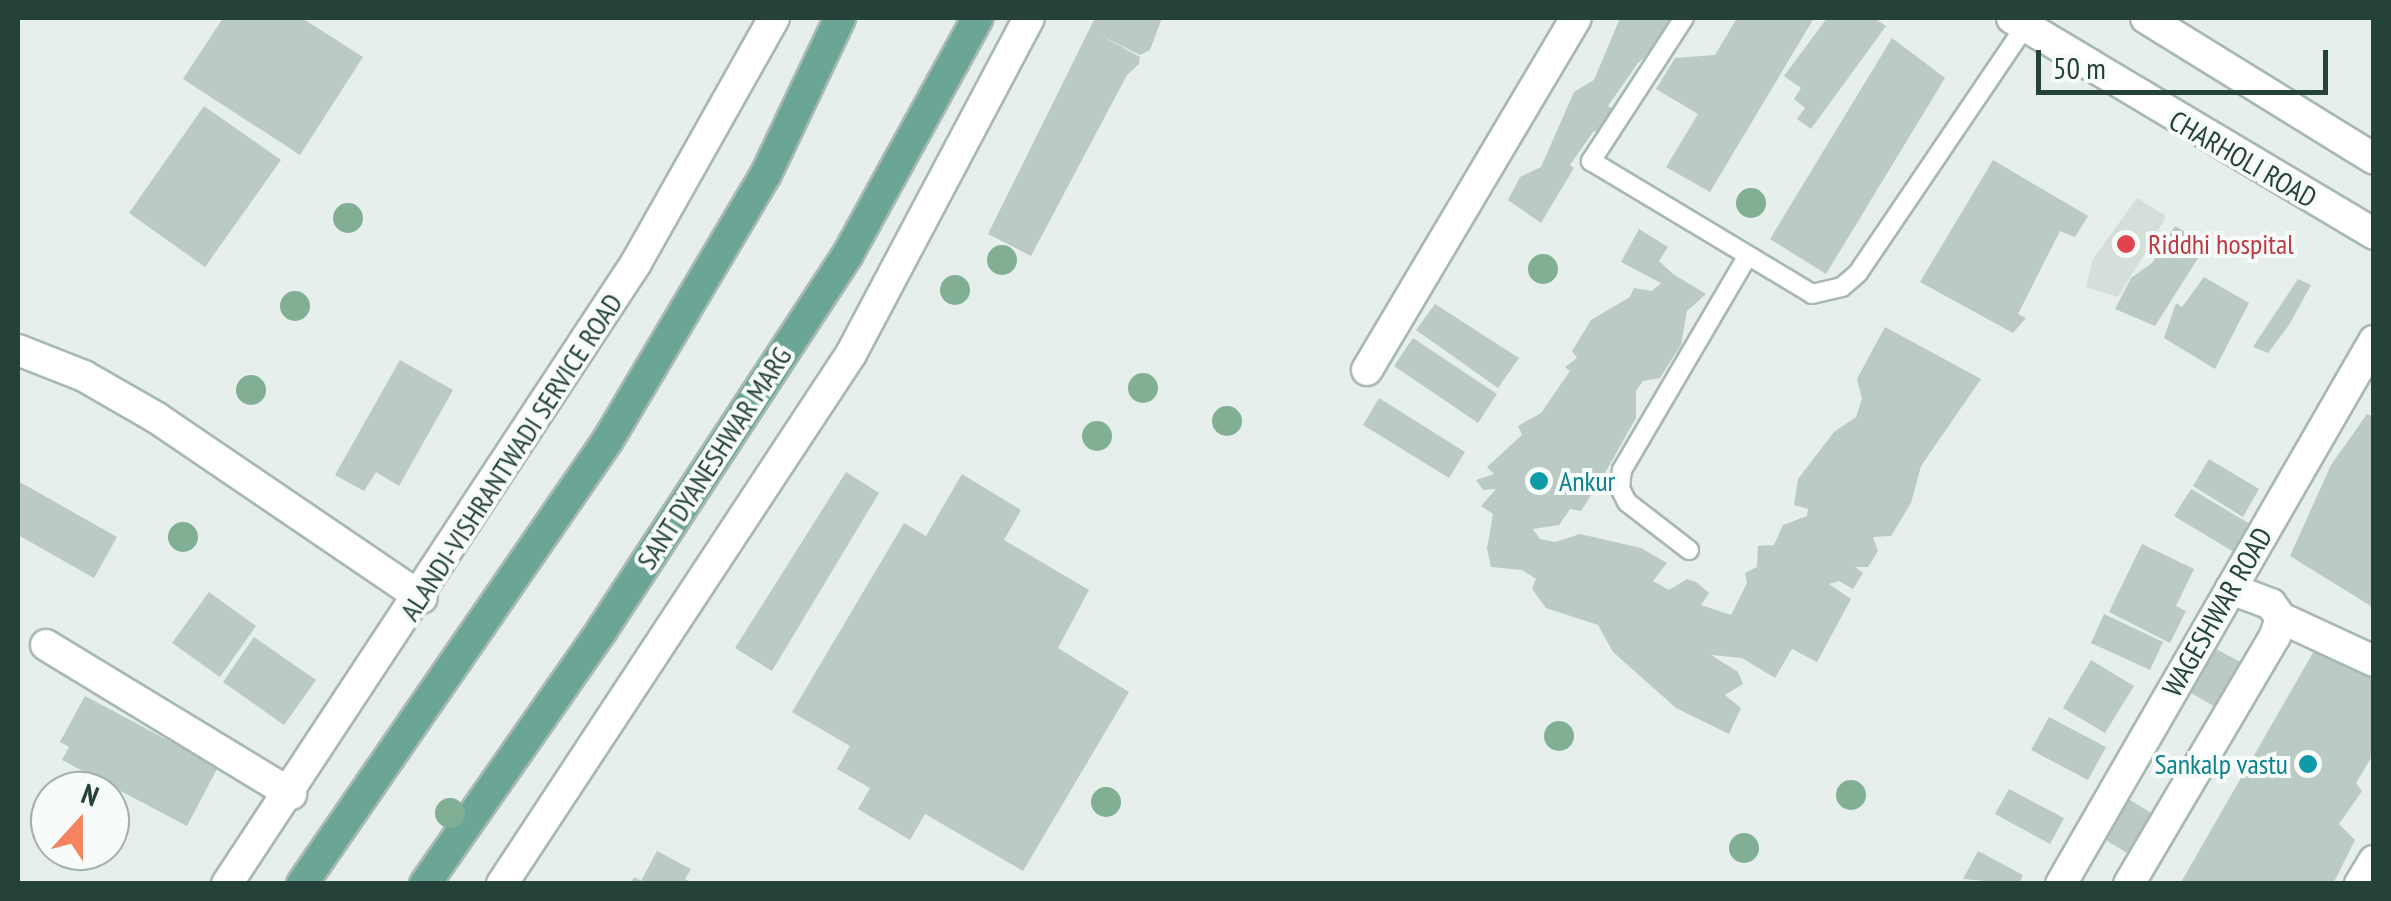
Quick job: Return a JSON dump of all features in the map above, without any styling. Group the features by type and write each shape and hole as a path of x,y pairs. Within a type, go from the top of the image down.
{"main road":[{"path":"302,884 608,440 766,174 840,18"},
{"name":"SANT DYANESHWAR MARG","path":"425,884 602,630 848,254 978,18"}],"street":[{"name":"ALANDI-VISHRANTWADI SERVICE ROAD","path":"227,884 422,598 636,263 774,18"},
{"path":"502,884 852,354 1029,18"},
{"path":"1368,370 1576,18"},
{"path":"2146,18 2374,159"},
{"name":"CHARHOLI ROAD","path":"2018,22 2374,234"},
{"name":"WAGESHWAR ROAD","path":"2062,884 2374,341"},
{"path":"18,350 84,376 157,418 422,598"},
{"path":"2231,589 2270,604 2281,618 2374,661"},
{"path":"2129,884 2281,618"},
{"path":"46,645 291,794"},
{"path":"2360,884 2374,861"}],"lane":[{"path":"1684,18 1591,161 1746,259 1812,294 1842,287 1858,273 2018,22"},
{"path":"1689,550 1627,502 1620,488 1622,470 1746,259"}],"shaded area":[{"name":"Riddhi hospital","path":"2137,198 2166,216 2158,232 2118,297 2086,287 2093,259"}],"building":[{"path":"223,18 302,18 363,57 300,155 183,79"},
{"path":"1095,18 1162,18 1150,50 1140,55 1098,34 1140,57 1139,64 1127,75 1031,256 988,234"},
{"path":"1620,18 1688,18 1638,63 1608,106 1614,110 1604,128 1593,132 1570,165 1574,168 1541,223 1508,200 1520,177 1541,167 1574,92 1594,80"},
{"path":"1737,18 1814,18 1710,192 1666,167 1698,114 1656,89 1675,58 1715,55"},
{"path":"1827,18 1874,18 1886,26 1811,129 1797,119 1805,108 1794,99 1801,88 1784,76"},
{"path":"1892,38 1945,78 1826,274 1770,239"},
{"path":"204,106 281,160 205,267 129,213"},
{"path":"1993,160 2088,216 2075,237 2060,231 2018,314 2026,318 2013,333 1920,282"},
{"path":"2175,226 2207,244 2155,326 2115,309 2131,278 2152,263"},
{"name":"Ankur","path":"1639,229 1668,247 1659,261 1706,294 1687,311 1681,345 1660,378 1643,381 1636,391 1636,418 1581,511 1570,509 1559,525 1533,529 1540,539 1555,542 1580,534 1641,548 1667,563 1653,581 1669,590 1687,579 1696,582 1709,593 1701,605 1731,615 1747,583 1745,573 1757,567 1758,546 1774,545 1783,525 1807,516 1808,509 1794,505 1798,479 1834,432 1856,417 1862,399 1857,379 1885,327 1981,379 1921,466 1911,503 1891,536 1873,537 1878,551 1868,567 1855,567 1863,573 1853,589 1839,581 1829,584 1851,599 1817,662 1792,649 1775,678 1742,658 1711,655 1738,672 1743,684 1725,695 1741,708 1729,734 1676,708 1613,652 1598,625 1546,608 1532,589 1536,579 1522,570 1491,567 1487,549 1493,514 1481,506 1496,489 1483,490 1476,480 1494,474 1487,467 1522,435 1518,426 1541,413 1570,371 1565,367 1577,358 1572,351 1591,320 1630,297 1634,288 1652,291 1661,283 1621,262"},
{"path":"2204,277 2249,303 2215,369 2164,338 2176,303 2182,307"},
{"path":"2298,279 2311,285 2289,325 2268,353 2253,347"},
{"path":"1435,304 1519,358 1498,388 1416,330"},
{"path":"1413,338 1497,394 1478,423 1394,366"},
{"path":"400,360 453,390 399,486 376,472 364,491 335,475"},
{"path":"1379,398 1465,452 1449,478 1363,425"},
{"path":"2367,414 2374,417 2374,608 2290,556 2331,465"},
{"path":"2209,459 2259,489 2243,517 2193,486"},
{"path":"846,472 879,493 772,671 735,648"},
{"path":"962,474 1021,510 1004,540 1089,590 1058,648 1129,692 1023,871 925,814 910,840 858,809 870,788 837,769 850,746 792,712 904,523 926,536"},
{"path":"18,481 117,537 94,578 18,535"},
{"path":"2191,489 2250,524 2234,552 2174,516"},
{"path":"2142,544 2194,569 2176,606 2186,611 2170,643 2109,612"},
{"path":"209,592 256,626 220,677 172,643"},
{"path":"2104,614 2163,642 2150,670 2091,643"},
{"path":"254,637 316,680 284,725 223,682"},
{"name":"Sankalp vastu","path":"2318,644 2374,676 2374,753 2356,783 2362,791 2339,824 2355,840 2333,884 2180,884"},
{"path":"2209,645 2242,663 2219,709 2186,690"},
{"path":"2091,660 2134,686 2105,733 2063,708"},
{"path":"85,696 218,767 187,826 130,796 130,771 83,771 62,760 69,747 60,742"},
{"path":"2049,717 2106,747 2088,780 2031,750"},
{"path":"2009,789 2064,818 2050,844 1995,814"},
{"path":"2125,797 2156,816 2132,856 2104,839"},
{"path":"657,851 691,869 685,879 693,884 631,884 634,877 641,881"},
{"path":"1978,851 2023,875 2019,884 1963,879"}],"place":[{"name":"Riddhi hospital","path":"2126,244"},
{"name":"Ankur","path":"1539,481"},
{"name":"Sankalp vastu","path":"2308,764"}]}
